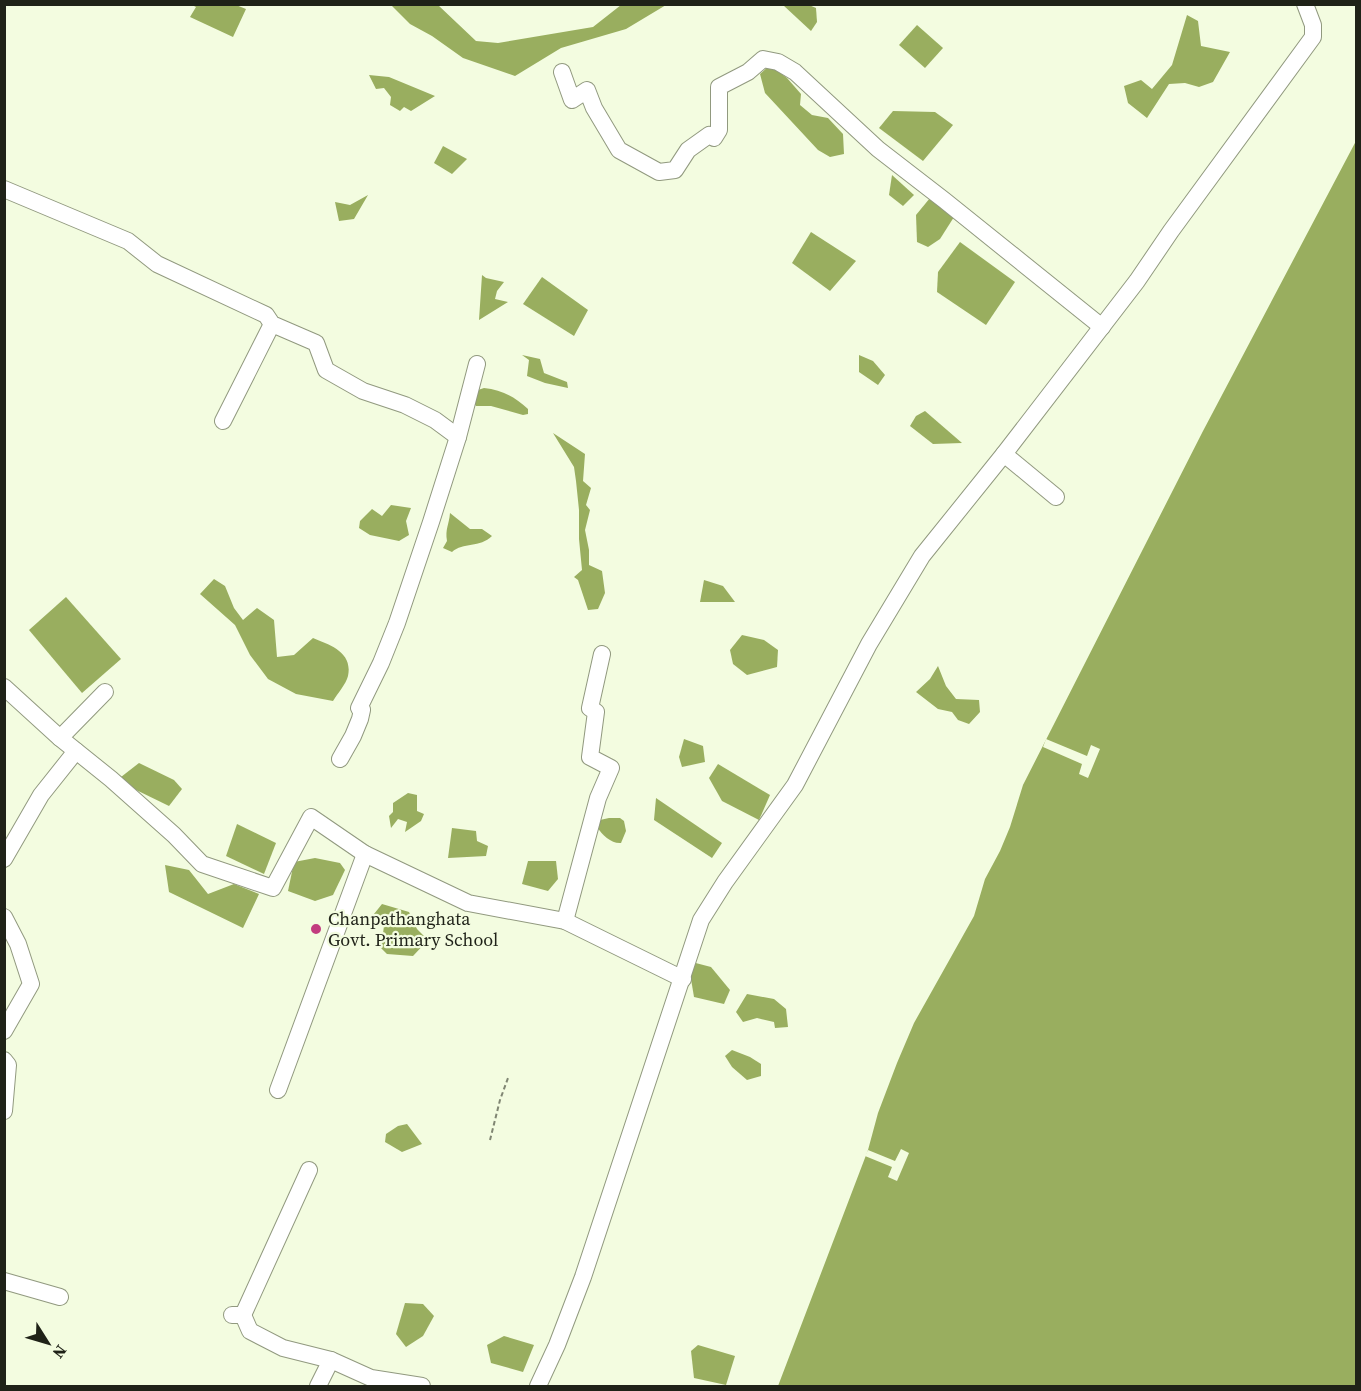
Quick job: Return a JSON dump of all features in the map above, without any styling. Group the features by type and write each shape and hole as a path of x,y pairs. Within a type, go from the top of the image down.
{"street":[{"path":"538,1386 557,1345 583,1277 701,920 725,882 795,785 869,644 922,556 1137,281 1313,37 1313,25 1305,4"},
{"path":"562,72 572,100 587,90 594,108 619,150 659,172 675,170 688,150 709,135 714,138 719,130 719,87 748,72 763,59 778,62 795,72 878,149 1102,327"},
{"path":"4,189 128,241 158,264 266,315 272,324 315,343 326,370 363,391 405,405 435,420 458,437"},
{"path":"223,421 272,324"},
{"path":"340,759 356,728 362,710 359,708 397,623 458,437 477,364"},
{"path":"1004,454 1056,497"},
{"path":"565,921 598,798 611,768 590,757 596,712 590,708 602,654"},
{"path":"4,687 174,835 202,864 273,888 311,817 365,854 468,903 565,921 683,979"},
{"path":"60,738 105,692"},
{"path":"4,859 41,795 76,751"},
{"path":"278,1090 365,854"},
{"path":"4,917 18,944 31,984 4,1031"},
{"path":"4,1060 8,1065 4,1112"},
{"path":"309,1170 237,1315 250,1331 283,1348 331,1360 371,1378 413,1386"},
{"path":"4,1281 60,1297"},
{"path":"318,1386 331,1360"}],"path":[{"path":"490,1140 508,1078"}],"shaded area":[{"path":"192,5 236,5 246,9 233,37 190,17 196,7"},
{"path":"391,5 438,5 476,41 498,43 593,27 621,5 666,5 626,29 561,48 515,76 463,58 410,24"},
{"path":"783,5 809,5 816,8 817,22 811,31"},
{"path":"1187,15 1198,21 1201,46 1230,52 1213,82 1199,87 1185,83 1169,84 1147,118 1128,103 1124,86 1141,80 1152,89 1172,65"},
{"path":"917,25 943,48 925,68 899,45"},
{"path":"770,65 787,78 801,94 800,105 812,115 828,118 843,134 844,154 830,157 818,150 765,93 760,74"},
{"path":"369,75 389,77 435,96 411,111 404,107 400,111 390,105 391,97 384,88 376,89"},
{"path":"893,111 935,112 953,125 923,161 879,128"},
{"path":"1356,141 1356,1386 778,1386 868,1150 878,1113 897,1063 914,1023 974,916 985,879 1010,827 1023,785 1203,431"},
{"path":"443,146 467,159 452,174 434,163"},
{"path":"892,175 914,195 903,206 889,195"},
{"path":"368,195 354,219 339,221 335,202 350,205"},
{"path":"930,198 954,217 940,239 928,247 917,242 916,215"},
{"path":"811,232 856,261 830,291 792,263"},
{"path":"960,242 1015,282 986,325 937,292 938,272"},
{"path":"482,275 504,282 497,291 495,299 508,302 479,320"},
{"path":"542,277 588,310 574,336 523,304"},
{"path":"522,355 540,359 544,373 567,382 568,388 527,376 529,360"},
{"path":"859,355 873,361 885,375 878,385 859,372"},
{"path":"484,388 497,390 513,398 528,409 528,414 523,415 491,406 476,406 474,403 478,390"},
{"path":"925,411 962,443 933,444 910,426 916,416"},
{"path":"553,433 585,454 583,481 591,488 586,505 590,510 585,530 589,565 602,571 605,593 598,609 588,610 578,580 574,577 582,570 574,467"},
{"path":"391,505 411,508 406,521 409,535 399,541 370,535 359,528 360,521 372,509 382,516"},
{"path":"450,513 470,529 482,529 492,536 482,542 461,547 452,552 443,548 447,541"},
{"path":"214,579 225,586 234,608 243,620 257,608 274,620 277,657 294,655 313,638 344,655 349,668 348,676 333,701 296,694 268,679 250,655 235,625 200,594"},
{"path":"704,580 723,586 735,602 700,602"},
{"path":"66,597 121,659 82,693 29,630"},
{"path":"742,635 764,640 778,650 777,667 747,675 733,664 730,650"},
{"path":"938,666 946,686 956,699 979,700 980,712 969,724 958,720 952,712 938,709 916,692 930,679"},
{"path":"684,739 703,746 705,762 682,767 679,757"},
{"path":"139,763 174,780 182,789 169,806 130,787 121,777"},
{"path":"718,764 770,795 759,820 722,801 709,778"},
{"path":"408,793 417,795 417,811 424,814 421,821 405,832 407,822 398,819 391,828 389,816 393,812 393,803"},
{"path":"656,798 722,843 712,858 654,820"},
{"path":"620,818 624,821 626,831 621,843 608,838 597,827 600,820"},
{"path":"237,824 276,843 264,874 226,856"},
{"path":"452,828 476,831 477,841 488,846 486,856 448,858"},
{"path":"315,858 340,863 345,870 333,895 315,901 288,891 294,862"},
{"path":"528,861 556,861 558,879 548,891 522,884"},
{"path":"165,865 189,870 208,894 234,884 259,894 243,928 169,892"},
{"path":"382,904 409,912 417,929 428,940 413,956 387,954 381,948 384,926 374,914"},
{"path":"688,961 711,967 730,990 724,1004 694,997"},
{"path":"747,994 774,999 786,1009 788,1027 775,1028 774,1022 757,1018 743,1022 736,1012"},
{"path":"732,1050 761,1064 761,1076 747,1080 732,1067 725,1056"},
{"path":"407,1124 422,1144 402,1152 385,1142 386,1134 398,1126"},
{"path":"405,1303 423,1304 434,1316 423,1336 406,1347 396,1334"},
{"path":"504,1336 534,1345 523,1372 491,1363 487,1345"},
{"path":"698,1345 735,1356 726,1385 694,1378 691,1351"}],"pier":[{"path":"1046,739 1087,756 1091,745 1100,749 1088,778 1079,774 1082,764 1043,747"},
{"path":"901,1149 909,1153 897,1181 888,1177 892,1167 865,1156 868,1150 895,1161"}],"place":[{"name":"Chanpathanghata Govt. Primary School","path":"316,929"}]}
